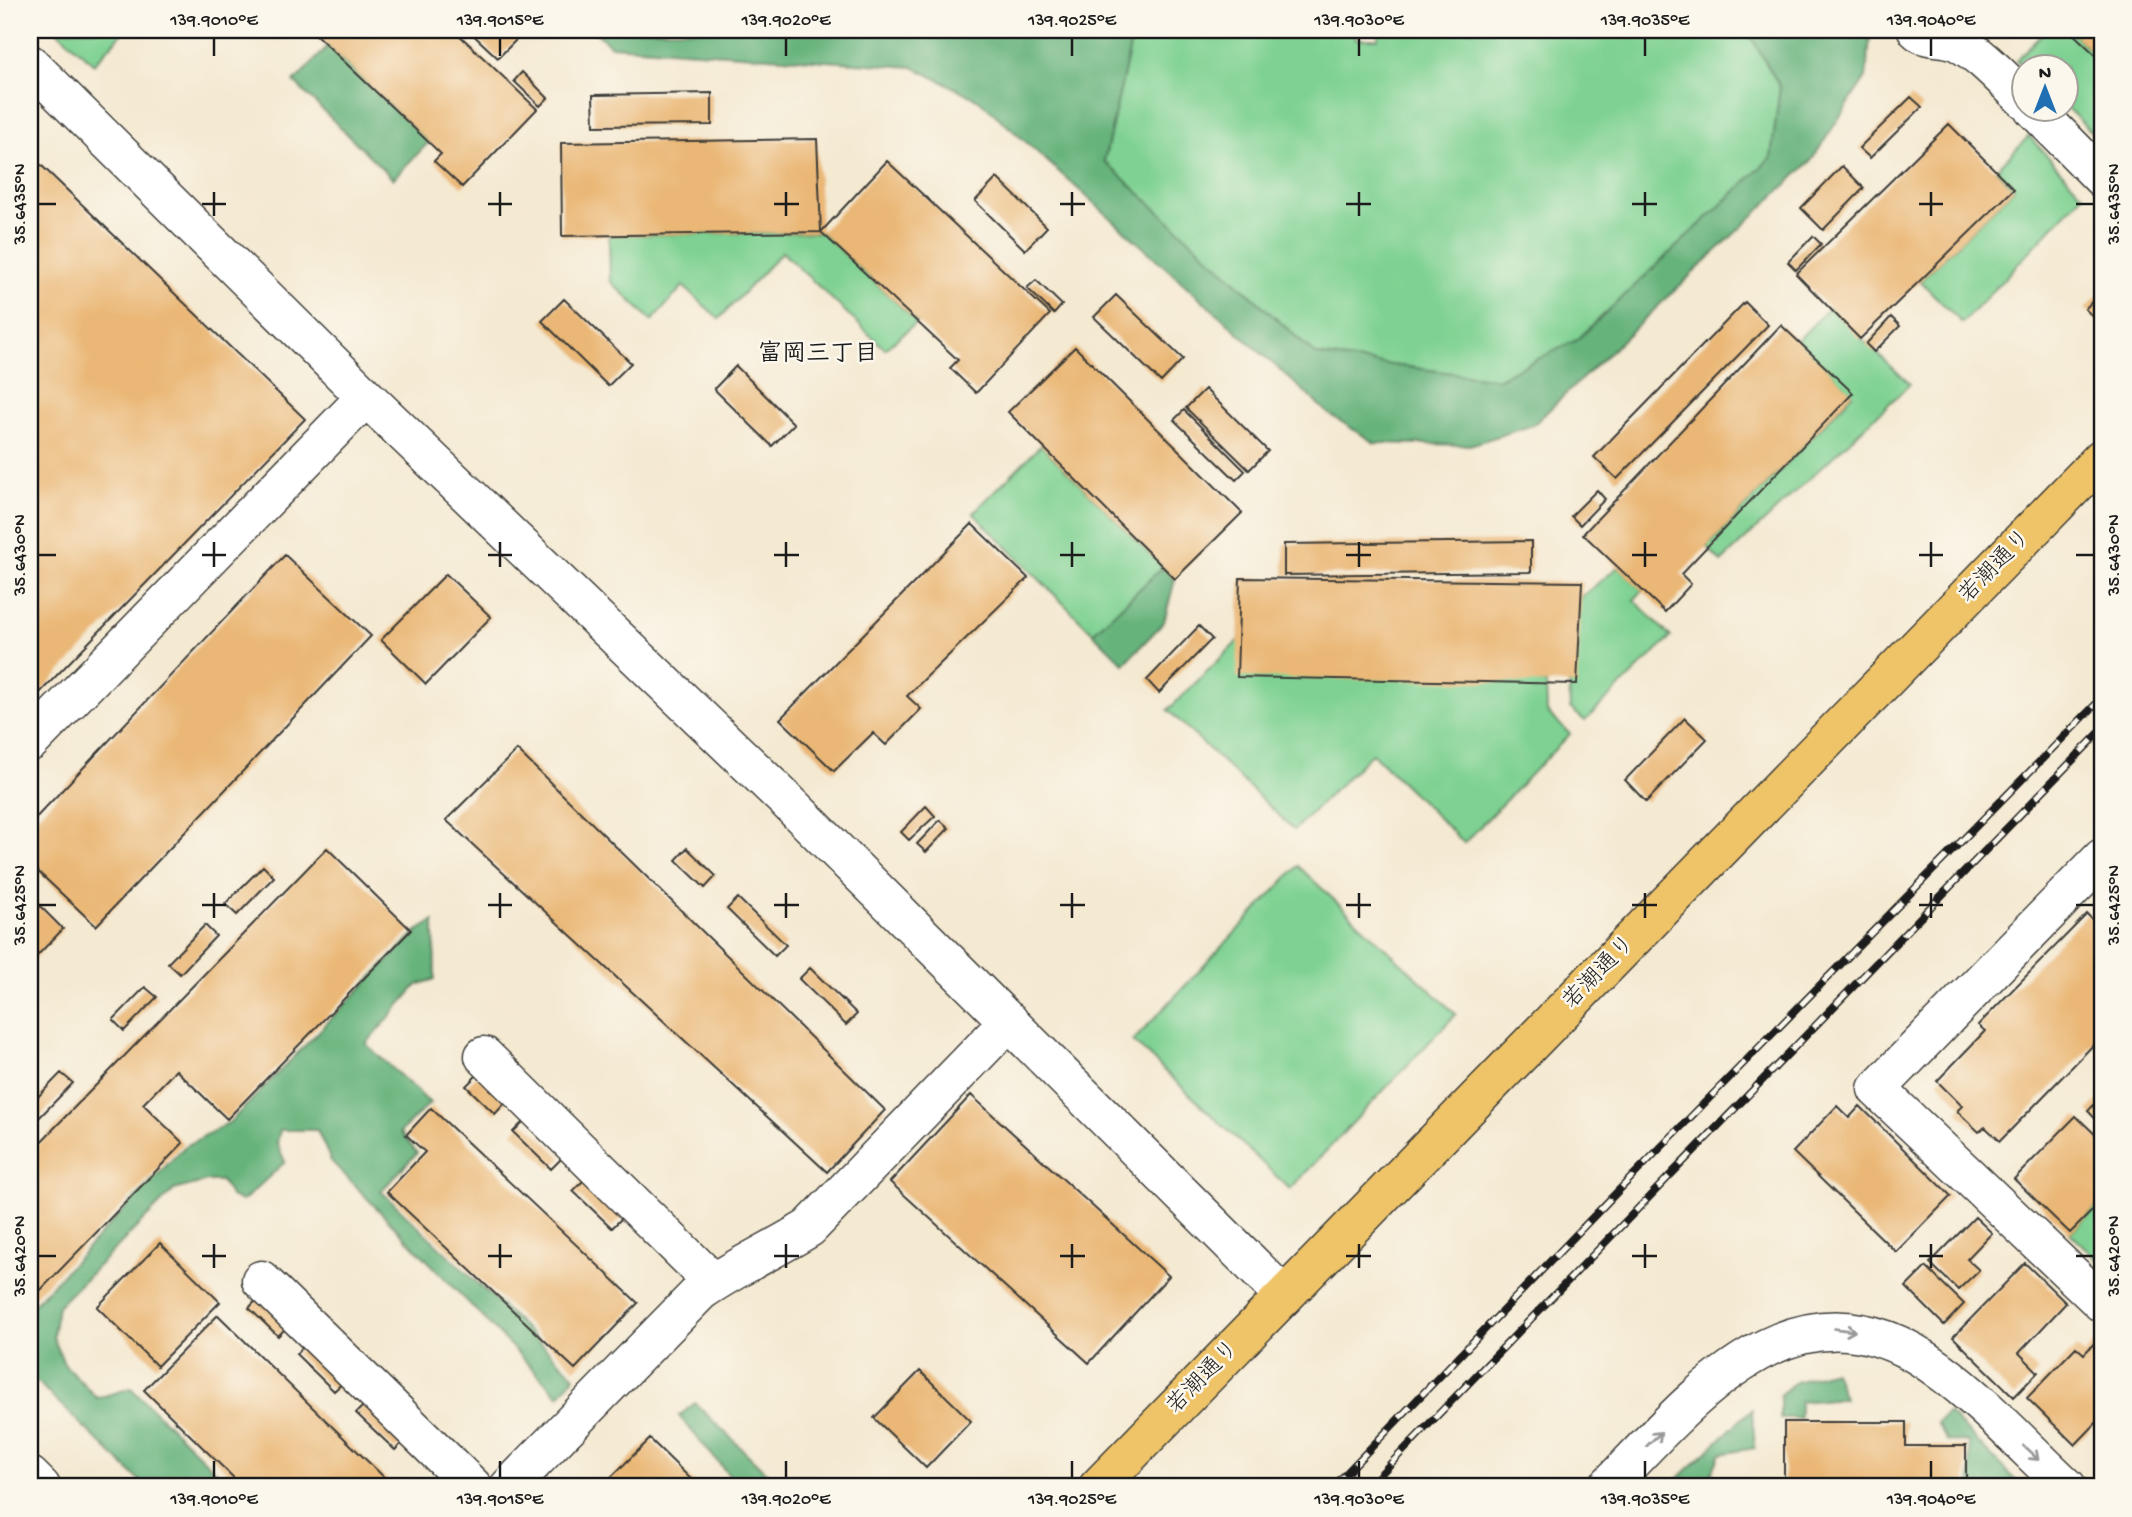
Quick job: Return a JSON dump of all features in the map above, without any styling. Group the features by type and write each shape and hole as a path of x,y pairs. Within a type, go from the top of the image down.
{"main road":[{"name":"若潮通り","path":"1098,1487 2102,458"}],"street":[{"path":"1917,30 1922,34 1955,40 1986,61 2010,85"},
{"path":"30,64 366,397 787,801 1284,1296"},
{"path":"2047,122 2102,178"},
{"path":"30,742 366,397"},
{"path":"2102,858 1877,1089 2102,1303"},
{"path":"509,1487 701,1291 809,1228 1009,1021"},
{"path":"484,1056 713,1282"},
{"path":"261,1280 473,1487"},
{"path":"1606,1487 1732,1367 1803,1332 1835,1328 1877,1334 1938,1368 2067,1487"},
{"path":"30,1476 41,1487"}],"green space":[{"path":"56,30 125,30 94,64"},
{"path":"593,30 1118,30 1131,42 1104,161 1316,355 1497,379 1577,340 1771,158 1780,87 1747,30 1863,30 1870,39 1866,77 1811,161 1533,425 1470,445 1375,443 1329,414 979,100 913,67 611,46"},
{"path":"1118,30 1355,30 1356,39 1378,39 1378,30 1747,30 1780,87 1771,158 1577,340 1497,379 1316,355 1104,161 1131,42"},
{"path":"2046,30 2069,30 2102,61 2102,142 2080,121 2080,52 2024,52"},
{"path":"328,46 429,142 393,179 294,82"},
{"path":"2029,136 2083,195 1962,323 1920,281 2014,189 1996,170"},
{"path":"821,232 917,322 885,349 782,252 719,319 683,286 652,321 610,281 609,235"},
{"path":"1829,308 1910,384 1721,562 1707,547 1853,394 1797,341"},
{"path":"1041,445 1163,567 1093,633 973,513"},
{"path":"1163,567 1175,579 1164,622 1124,664 1093,633"},
{"path":"1618,567 1643,590 1634,600 1671,637 1585,721 1570,708 1569,684 1581,597"},
{"path":"1239,640 1546,683 1547,712 1570,734 1464,843 1372,753 1294,830 1168,710"},
{"path":"1298,866 1456,1014 1290,1189 1133,1041"},
{"path":"434,921 435,979 417,985 366,1044 430,1103 400,1132 417,1153 381,1191 575,1376 559,1396 331,1161 317,1130 280,1130 277,1143 285,1162 243,1201 232,1198 221,1181 207,1181 174,1190 58,1306 53,1336 64,1364 97,1398 131,1388 232,1487 146,1487 30,1375 30,1308 184,1147 230,1122 416,932"},
{"path":"2099,1204 2102,1207 2102,1264 2070,1233"},
{"path":"1834,1371 1844,1398 1800,1402 1800,1418 1780,1418 1780,1395 1795,1382"},
{"path":"695,1403 781,1487 743,1487 733,1480 679,1416"},
{"path":"1752,1409 1755,1448 1720,1454 1706,1487 1669,1487"},
{"path":"1948,1412 2022,1487 1971,1487 1969,1442 1947,1441 1937,1423"}],"building":[{"path":"311,30 454,30 537,109 462,187 434,161 441,154"},
{"path":"468,30 513,30 520,36 498,58"},
{"path":"2069,30 2102,30 2102,61"},
{"path":"522,72 548,98 540,106 514,81"},
{"path":"712,93 712,125 594,126 593,95"},
{"path":"1911,97 1922,107 1870,158 1859,148"},
{"path":"1949,124 2014,189 1860,339 1796,274"},
{"path":"817,139 821,232 562,236 561,143"},
{"path":"887,161 1050,314 976,393 950,368 958,360 821,232"},
{"path":"41,165 305,419 30,703 30,176"},
{"path":"1842,166 1864,188 1823,230 1801,208"},
{"path":"997,178 1047,227 1025,250 975,201"},
{"path":"1813,236 1821,244 1796,270 1788,262"},
{"path":"1036,280 1062,305 1054,314 1027,288"},
{"path":"2102,291 2102,325 2085,309"},
{"path":"1116,295 1183,359 1161,382 1094,317"},
{"path":"564,299 631,363 608,386 542,321"},
{"path":"1745,302 1768,325 1617,479 1594,457"},
{"path":"1891,317 1900,326 1874,352 1866,344"},
{"path":"1781,325 1853,393 1681,574 1691,584 1665,612 1583,534"},
{"path":"1075,347 1242,513 1175,579 1008,412"},
{"path":"736,366 794,424 772,446 714,389"},
{"path":"1205,389 1268,451 1249,470 1186,408"},
{"path":"1184,410 1245,471 1236,480 1174,420"},
{"path":"1597,490 1605,499 1580,525 1571,516"},
{"path":"972,524 1028,578 907,696 921,709 886,745 873,733 834,771 780,719"},
{"path":"1531,541 1531,572 1284,575 1284,544"},
{"path":"285,555 371,636 96,926 30,864 30,824"},
{"path":"446,574 491,617 426,684 381,640"},
{"path":"1240,578 1582,582 1577,684 1237,677"},
{"path":"1199,626 1212,639 1159,693 1147,680"},
{"path":"1685,718 1707,739 1646,802 1625,780"},
{"path":"517,750 885,1110 827,1172 446,820"},
{"path":"926,806 935,816 909,840 901,832"},
{"path":"940,820 949,828 926,852 917,844"},
{"path":"327,848 411,930 227,1119 176,1070 143,1104 183,1143 30,1301 30,1153"},
{"path":"687,848 716,876 705,888 676,860"},
{"path":"263,866 274,877 237,915 225,904"},
{"path":"30,896 63,929 30,963"},
{"path":"738,898 786,945 775,956 727,909"},
{"path":"2087,914 2102,930 2102,1036 2000,1141 1985,1127 1979,1132 1957,1111 1962,1106 1937,1081 1985,1031 1978,1025"},
{"path":"205,925 216,936 180,974 168,963"},
{"path":"810,968 857,1014 846,1025 799,979"},
{"path":"145,987 157,997 124,1031 113,1020"},
{"path":"61,1073 73,1083 30,1127 30,1105"},
{"path":"477,1075 506,1102 495,1114 466,1086"},
{"path":"971,1095 1169,1276 1089,1363 890,1182"},
{"path":"2102,1096 2102,1126 2088,1111"},
{"path":"1837,1106 1849,1118 1860,1106 1951,1196 1896,1252 1793,1152"},
{"path":"431,1108 638,1303 575,1369 387,1192 425,1152 406,1135"},
{"path":"2076,1116 2102,1141 2102,1207 2099,1204 2070,1233 2014,1179"},
{"path":"524,1121 562,1158 551,1169 513,1132"},
{"path":"585,1179 623,1217 612,1228 573,1191"},
{"path":"1975,1217 1992,1233 1967,1259 1979,1270 1958,1290 1930,1263"},
{"path":"160,1243 220,1302 157,1366 97,1307"},
{"path":"2025,1263 2066,1303 2019,1353 2038,1372 2014,1397 1953,1337"},
{"path":"1926,1267 1964,1304 1944,1325 1906,1287"},
{"path":"260,1296 289,1325 278,1336 249,1308"},
{"path":"218,1315 394,1487 243,1487 144,1390"},
{"path":"2100,1337 2102,1417 2075,1445 2027,1398 2076,1347 2084,1354"},
{"path":"307,1343 346,1380 334,1391 296,1354"},
{"path":"920,1371 971,1421 926,1468 874,1418"},
{"path":"367,1402 406,1439 395,1450 356,1413"},
{"path":"1784,1422 1906,1422 1906,1446 1966,1446 1966,1487 1784,1487"},
{"path":"650,1439 699,1487 601,1487"}],"railway":[{"path":"1333,1487 1619,1190 2102,698"},
{"path":"1368,1487 2102,730"}],"district":[{"name":"富岡三丁目","path":"818,355"}]}
